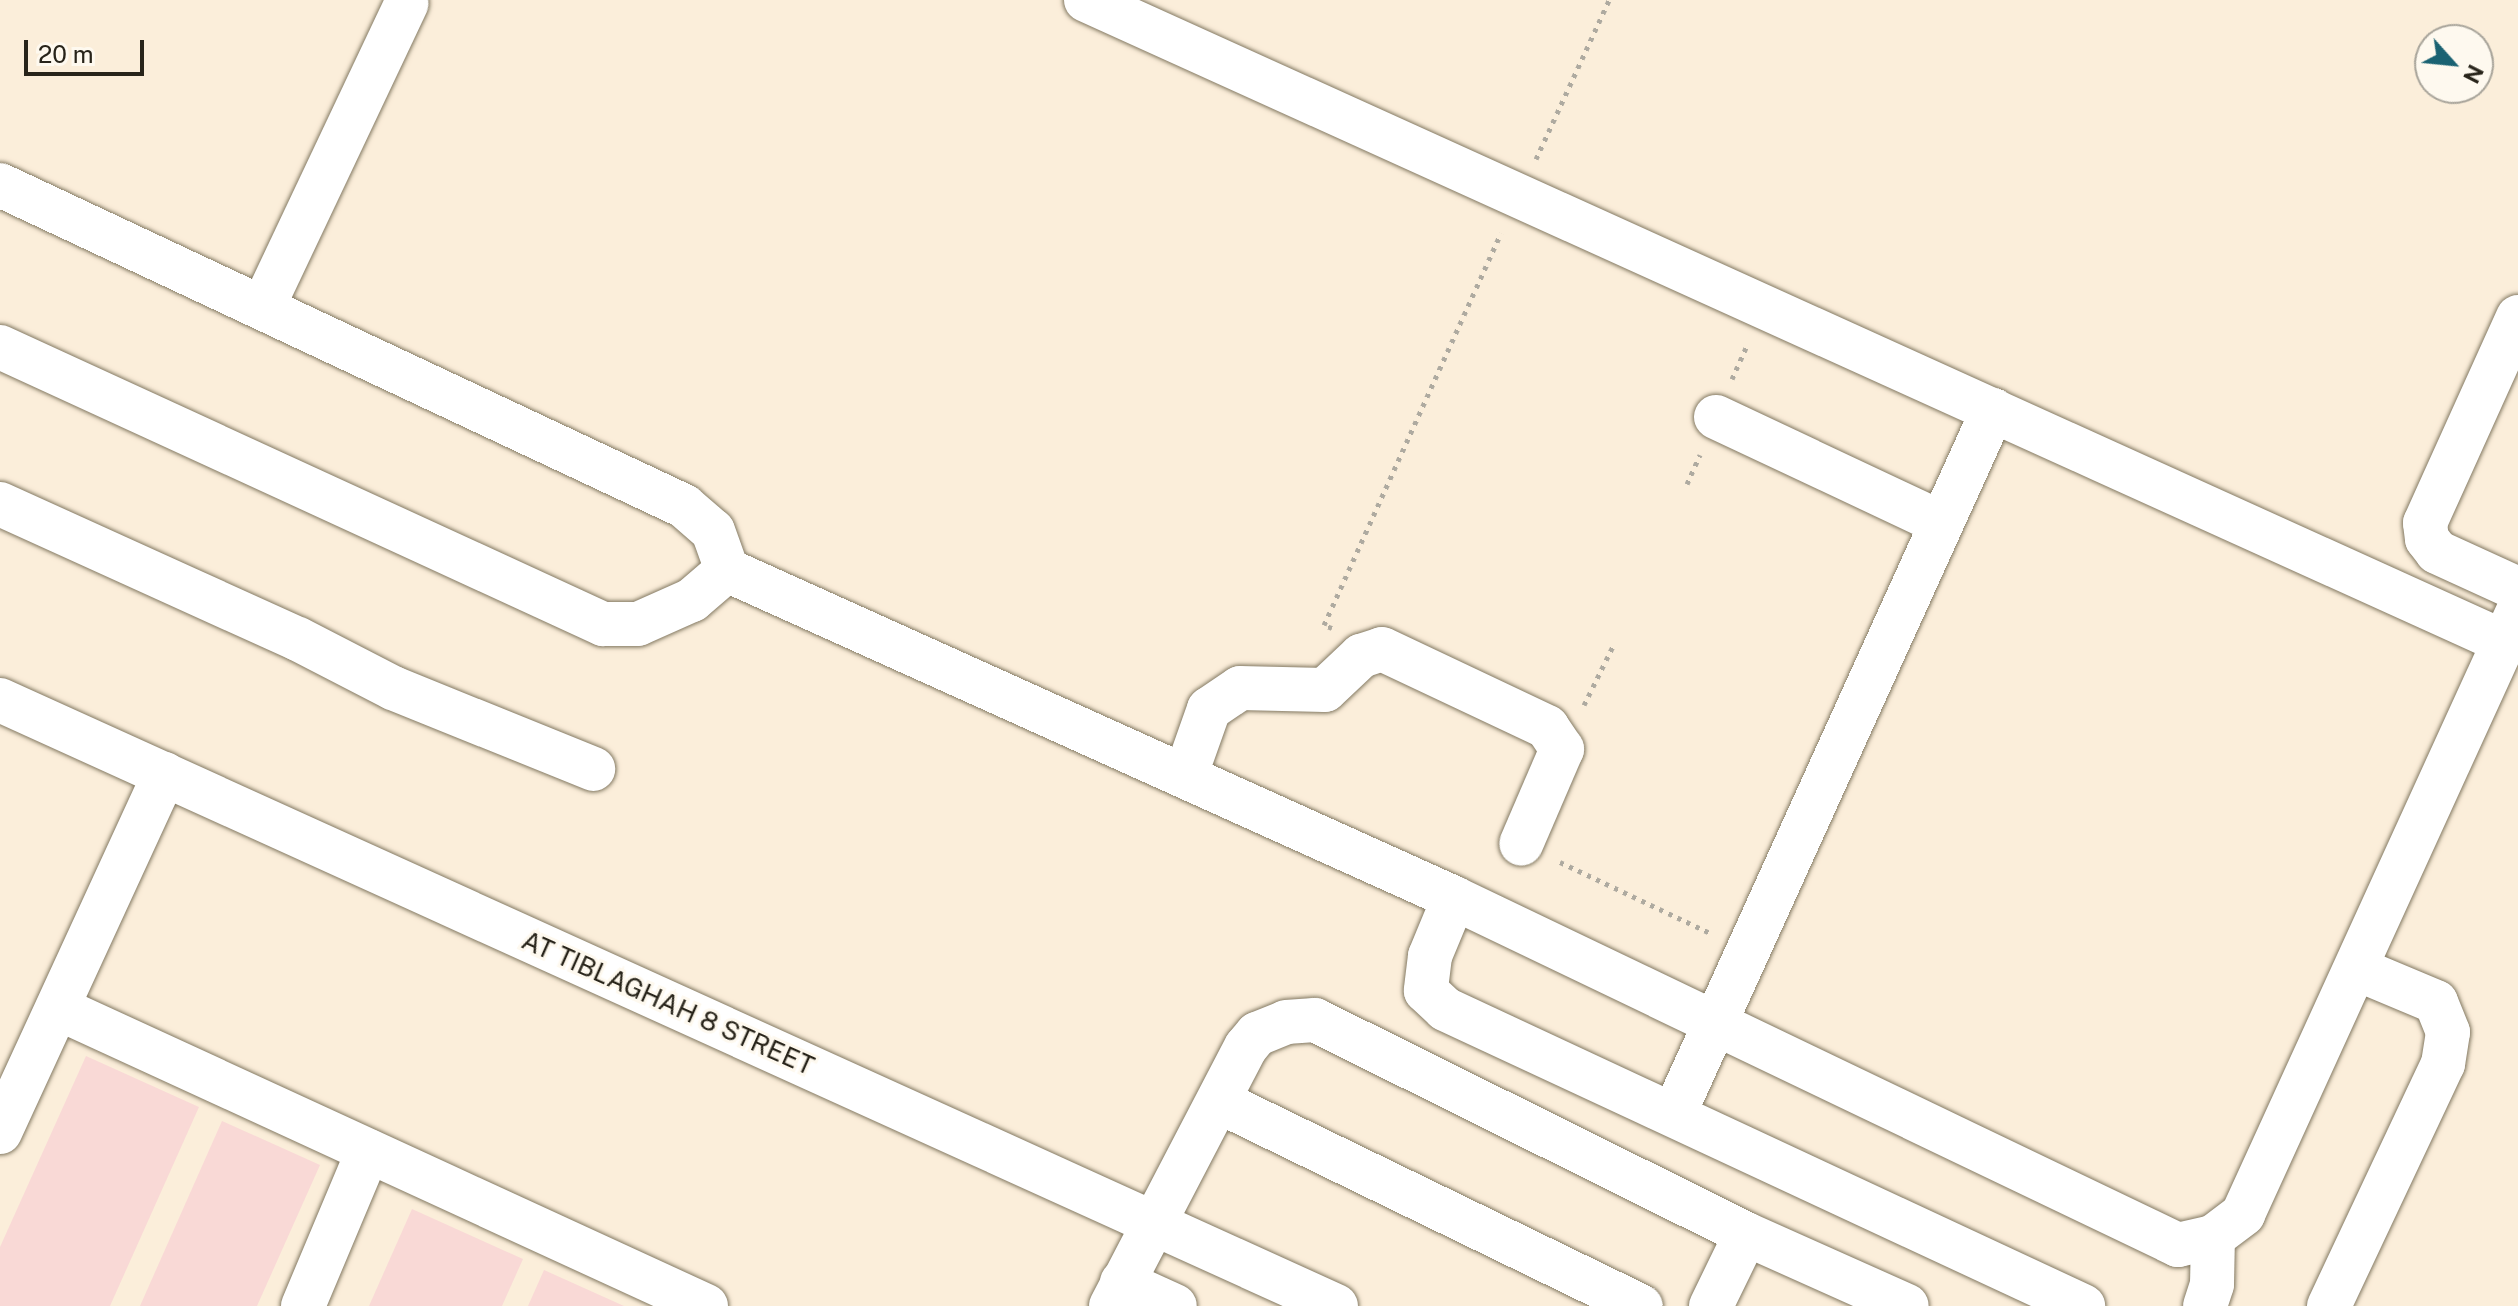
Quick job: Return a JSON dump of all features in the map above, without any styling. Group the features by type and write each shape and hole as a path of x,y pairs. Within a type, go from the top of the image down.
{"street":[{"path":"0,185 684,506 713,531 727,570 1186,774 1454,898 1716,1021 2164,1239 2178,1245 2213,1237 2243,1214 2511,626 1993,410 1086,0"},
{"path":"263,307 407,3"},
{"path":"2518,317 2425,523 2437,552 2518,589"},
{"path":"0,347 603,624 638,624 692,600 727,570"},
{"path":"1674,1114 1993,410"},
{"path":"1716,417 1941,523"},
{"path":"0,504 186,586 393,688 593,769"},
{"path":"1186,774 1209,709 1240,688 1325,690 1361,656 1382,649 1547,727 1562,749 1521,844"},
{"name":"AT TIBLAGHAH 8 STREET","path":"0,700 1336,1306"},
{"path":"0,1132 60,1009 165,774"},
{"path":"1454,898 1430,956 1426,991 1445,1009 2083,1306"},
{"path":"2329,1306 2443,1064 2448,1032 2436,1002 2357,969"},
{"path":"60,1009 706,1306"},
{"path":"1175,1306 1116,1294 1257,1034 1286,1022 1315,1020 1746,1234 1907,1306"},
{"path":"1218,1101 1641,1306"},
{"path":"303,1306 368,1151"},
{"path":"1711,1306 1746,1234"},
{"path":"2205,1306 2212,1284 2213,1237"}],"path":[{"path":"1382,649 1324,625 1609,0"},
{"path":"1562,749 1613,646"},
{"path":"1521,844 1747,951"}],"shaded area":[{"path":"0,0 2518,0 2518,1306 0,1306"}],"building":[{"path":"86,1056 199,1107 110,1306 0,1306 0,1247"},
{"path":"222,1121 320,1165 257,1306 140,1306"},
{"path":"412,1209 523,1259 502,1306 369,1306"},
{"path":"544,1270 624,1306 528,1306"}]}
